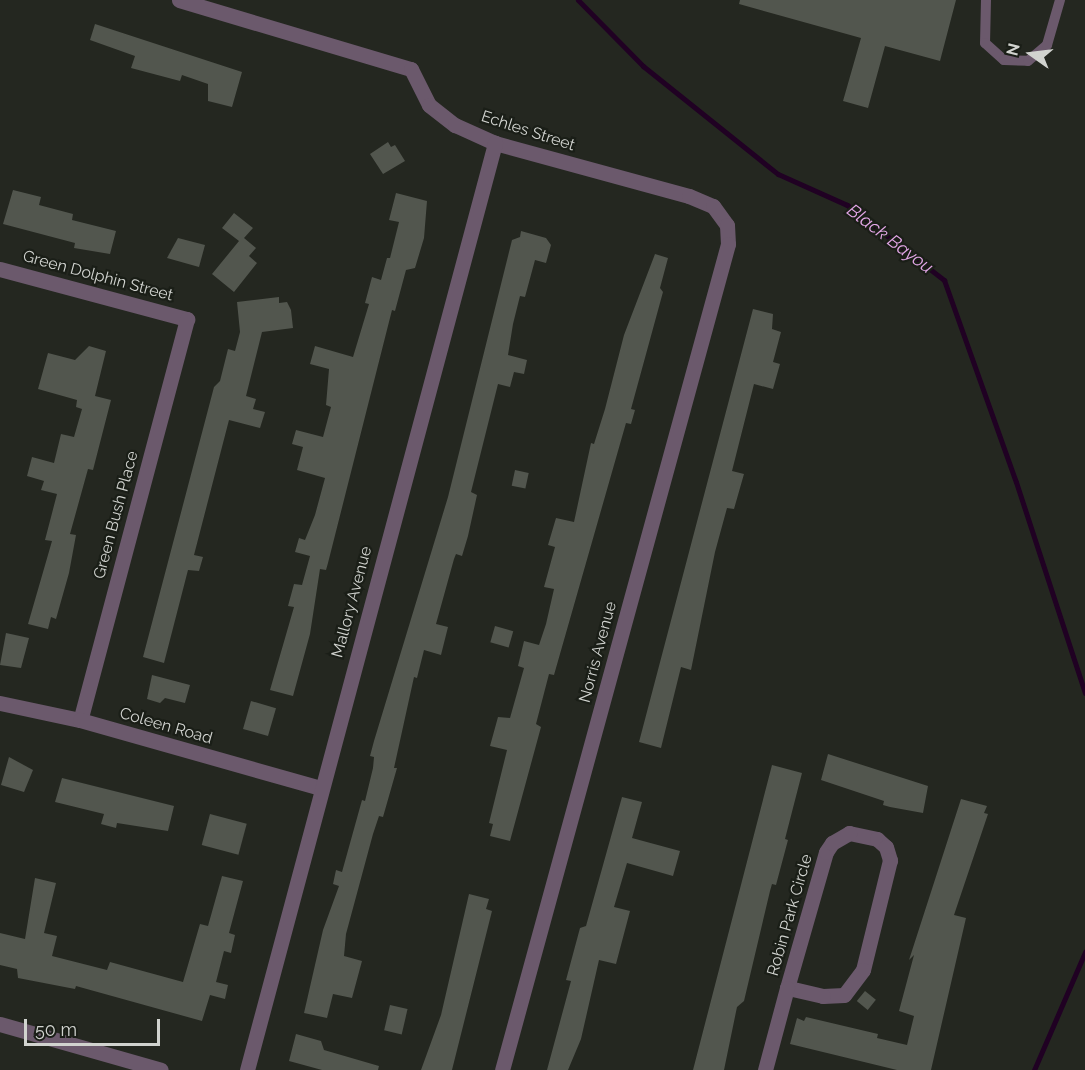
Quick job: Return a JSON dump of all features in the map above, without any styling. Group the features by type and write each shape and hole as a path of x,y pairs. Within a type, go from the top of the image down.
{"street":[{"name":"Echles Street","path":"179,0 411,69 429,105 455,125 495,143 713,206 727,225 728,244"},
{"name":"Mallory Avenue","path":"247,1070 495,143"},
{"name":"Norris Avenue","path":"502,1070 728,244"},
{"name":"Green Dolphin Street","path":"0,269 188,319"},
{"name":"Green Bush Place","path":"80,720 188,319"},
{"name":"Coleen Road","path":"0,703 80,720 321,788"},
{"name":"Robin Park Circle","path":"765,1070 787,988 826,852 849,833 877,839 886,847 890,860 858,981 844,995 835,997 787,988"},
{"path":"0,1024 161,1070"}],"lane":[{"path":"986,0 985,43 1004,60 1028,61 1047,45 1060,0"}],"building":[{"path":"740,0 956,0 940,61 885,46 868,108 843,101 861,38 739,4"},
{"path":"95,24 242,72 232,107 208,101 208,84 182,75 180,81 131,68 135,56 90,40"},
{"path":"388,142 391,147 395,145 405,161 383,174 370,154"},
{"path":"13,190 41,197 39,205 73,214 72,220 116,231 110,254 74,248 75,243 3,224"},
{"path":"396,193 427,201 424,238 415,268 406,270 395,311 392,310 328,563 326,570 320,569 310,634 293,696 270,690 294,607 288,606 294,584 302,585 310,556 295,552 299,538 305,540 315,515 325,478 297,470 303,447 292,444 296,430 323,437 331,407 326,405 329,369 310,364 315,346 353,357 369,304 365,303 372,277 381,280 387,258 390,258 399,222 389,220"},
{"path":"234,213 253,228 244,238 256,248 249,256 257,263 234,292 212,274 239,241 222,228"},
{"path":"521,231 546,238 551,245 546,263 535,260 525,297 520,296 513,324 508,355 527,360 524,374 514,372 510,387 498,384 471,492 477,495 468,536 462,556 456,554 454,559 436,624 448,627 441,655 424,650 417,678 414,677 394,768 397,768 383,817 379,816 373,834 346,934 344,956 362,961 352,998 333,994 327,1018 304,1013 323,930 339,886 333,884 336,870 342,872 362,800 365,801 373,768 374,757 370,756 374,741 448,497 512,240 520,237"},
{"path":"178,238 205,245 199,267 167,258"},
{"path":"655,254 668,258 660,288 663,292 631,409 635,410 631,424 626,423 554,675 549,674 536,724 541,727 510,841 490,836 493,824 489,823 507,750 490,746 498,717 510,718 524,668 518,666 524,641 539,645 554,589 544,587 555,547 548,545 556,518 574,522 591,443 594,444 605,409 624,335"},
{"path":"279,297 279,303 287,302 291,310 293,328 262,332 246,396 256,399 253,409 265,412 260,428 229,420 194,555 203,557 199,571 188,570 164,663 143,657 214,387 220,381 228,349 235,351 240,332 237,302"},
{"path":"753,309 773,314 772,329 781,332 773,362 780,364 773,389 754,384 732,471 744,474 734,509 727,508 715,552 691,670 681,667 661,748 639,742"},
{"path":"89,346 106,351 95,396 111,400 93,470 88,469 70,534 76,535 69,573 56,619 51,617 48,629 28,624 52,541 45,540 57,494 41,490 44,481 27,476 32,457 54,463 61,434 74,437 82,409 76,407 77,400 38,389 48,353 75,360"},
{"path":"515,470 529,473 525,489 512,486"},
{"path":"495,626 513,631 509,648 490,642"},
{"path":"6,633 29,638 21,668 0,665"},
{"path":"152,675 190,685 185,703 165,698 160,703 147,699"},
{"path":"251,701 276,708 268,736 243,729"},
{"path":"828,754 928,786 923,813 883,805 884,801 821,780"},
{"path":"9,757 33,770 24,792 1,785"},
{"path":"772,765 802,773 785,839 788,840 776,885 772,884 770,891 744,1001 737,1007 724,1070 693,1070"},
{"path":"62,778 174,806 168,831 117,823 116,828 101,824 104,814 55,802"},
{"path":"622,797 642,802 632,838 680,851 673,876 627,863 614,907 630,911 616,964 599,960 581,1039 568,1070 547,1070 571,981 566,980 580,928 586,926"},
{"path":"961,799 987,806 984,813 988,814 954,915 966,918 931,1070 897,1070 790,1044 797,1018 804,1021 806,1017 878,1034 877,1038 907,1045 914,1016 899,1011 914,955 909,960"},
{"path":"210,814 247,824 238,855 202,845"},
{"path":"222,876 243,881 229,933 235,935 231,953 224,951 216,982 228,985 225,999 210,995 202,1021 76,986 75,989 18,978 17,969 0,965 0,933 25,939 35,878 56,883 44,933 57,936 52,956 107,970 110,962 183,982 200,924 208,926"},
{"path":"469,894 489,899 486,909 492,911 452,1070 421,1070 441,1015"},
{"path":"865,991 876,1000 868,1010 857,1001"},
{"path":"390,1005 408,1009 402,1034 384,1030"},
{"path":"296,1034 321,1041 324,1050 379,1066 378,1070 322,1070 289,1061"}],"waterway":[{"name":"Black Bayou","path":"578,0 643,66 778,174 847,205 944,280 1016,482 1085,693"},
{"path":"1034,1070 1085,952"}]}
